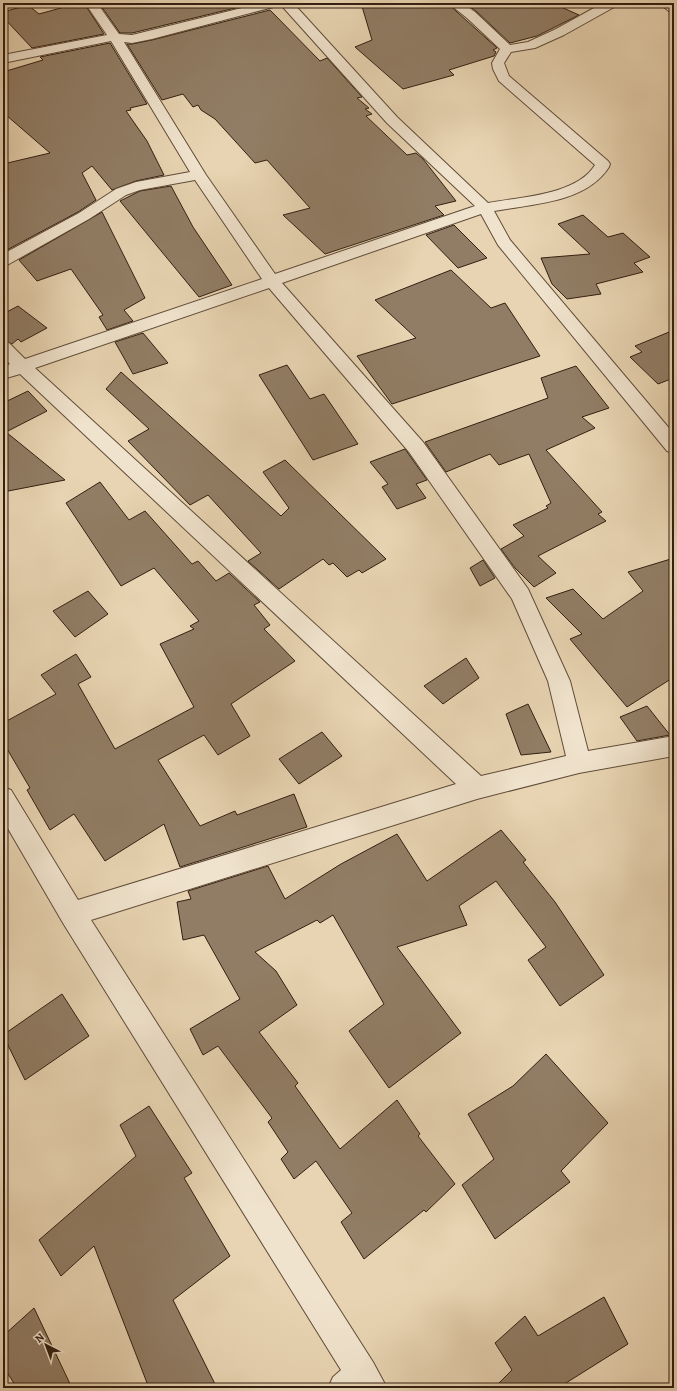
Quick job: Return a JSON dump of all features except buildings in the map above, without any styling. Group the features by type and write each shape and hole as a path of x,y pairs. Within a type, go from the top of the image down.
{"street":[{"path":"91,3 115,37 199,176 272,281 416,447 521,595 559,681 579,763"},
{"path":"3,59 115,37 132,39 152,36 276,3"},
{"path":"286,3 392,120 486,208 503,242 674,446"},
{"path":"454,3 471,15 507,49"},
{"path":"3,373 486,208 560,194 586,183 598,173 603,164 504,78 498,67 498,60 507,49 531,45 560,32 612,3"},
{"path":"665,3 674,9"},
{"path":"3,261 84,216 121,192 136,186 199,176"},
{"path":"3,347 477,788"},
{"path":"72,914 477,788 579,763 674,746"},
{"path":"3,798 72,914 359,1383"}]}
